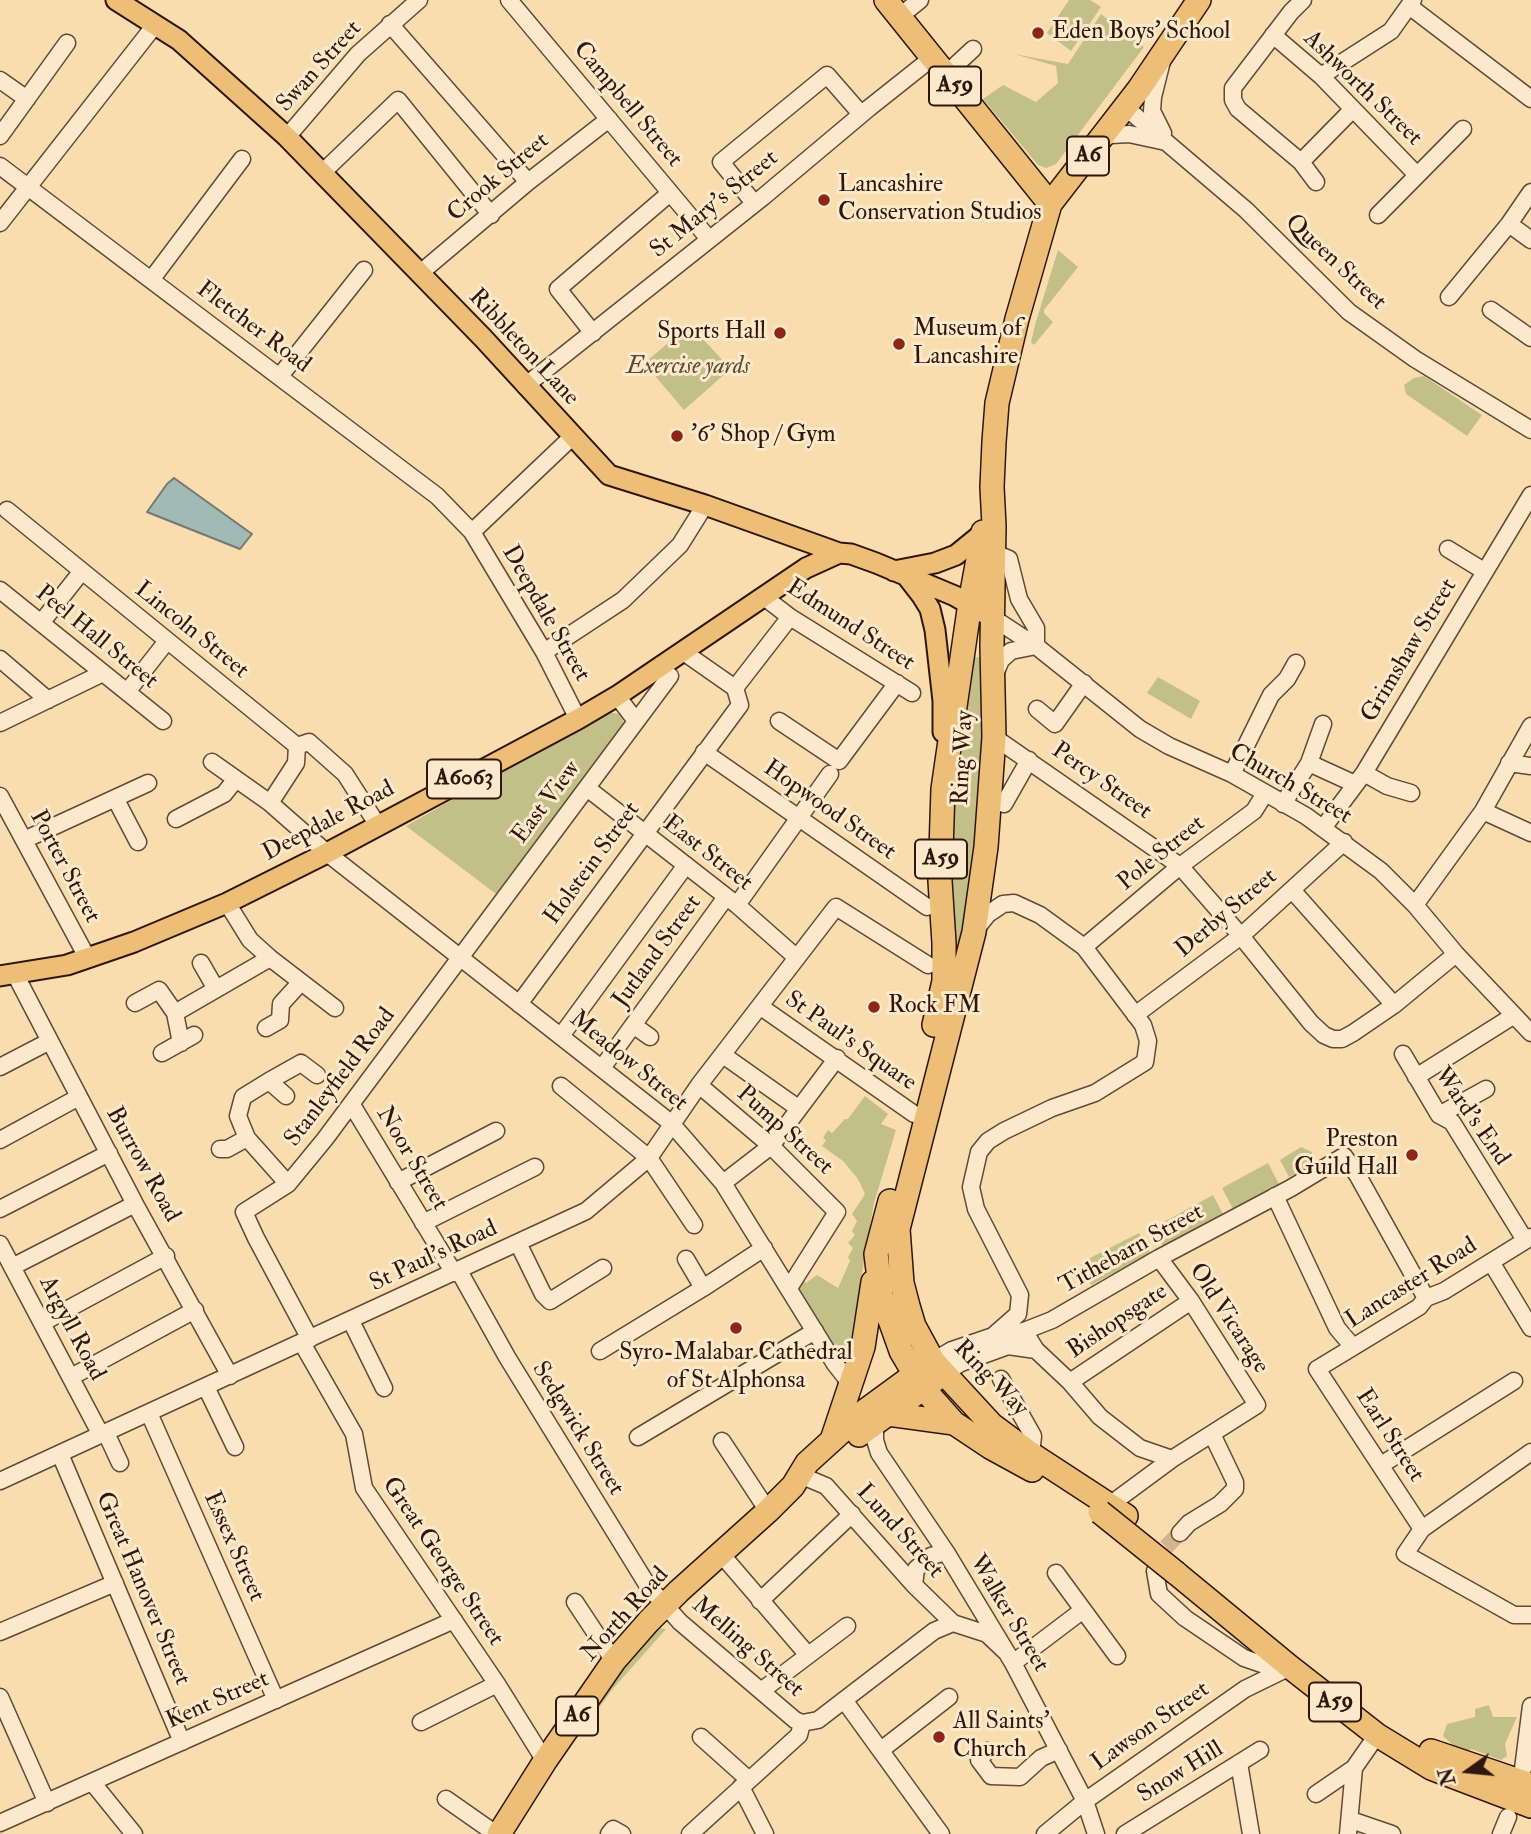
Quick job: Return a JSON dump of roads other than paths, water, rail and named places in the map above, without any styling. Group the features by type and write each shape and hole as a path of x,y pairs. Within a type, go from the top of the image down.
{"highway":[{"name":"A6","path":"1050,204 1125,107 1199,0"},
{"name":"A59","path":"892,8 1050,204 1027,278 997,403 988,542 993,618"},
{"path":"1025,172 1044,177 1074,173"},
{"name":"A59","path":"970,603 988,542"},
{"name":"Ring Way","path":"970,603 943,789 940,881 944,981 914,1114 876,1254 881,1295 901,1351 992,1425 1112,1511 1286,1669 1377,1735 1431,1768 1531,1806"},
{"name":"Ring Way","path":"993,618 994,737 986,847 974,932 898,1229 898,1253 905,1295 929,1374 954,1423 990,1447 1112,1511"},
{"path":"832,1440 866,1335 876,1254"},
{"name":"North Road","path":"497,1834 614,1661 665,1605 800,1482 817,1472 882,1418 929,1374"},
{"name":"North Road","path":"800,1482 807,1463 862,1413 929,1374"},
{"name":"Ring Way","path":"882,1418 954,1423"},
{"name":"Ring Way","path":"1172,1568 1406,1739 1447,1758 1527,1777"}],"main road":[{"name":"Ribbleton Lane","path":"116,0 179,40 287,137 483,338 609,475 705,505 839,553 851,554 970,603 993,618"},
{"path":"799,539 808,553 806,568"},
{"path":"943,789 943,701 935,630 930,609 922,596 899,573 935,563 988,542"},
{"name":"Deepdale Road","path":"12,975 67,965 134,942 227,903 327,853 578,719 617,696 806,568 839,553"}],"street":[{"name":"Swan Street","path":"287,137 358,54 419,0"},
{"name":"Campbell Street","path":"509,0 709,239"},
{"path":"892,8 920,0"},
{"path":"1303,0 1233,88 1233,100 1238,110 1301,162 1316,183"},
{"path":"1321,76 1391,31 1411,3 1531,99"},
{"path":"390,24 528,182"},
{"path":"0,223 155,25"},
{"name":"Ashworth Street","path":"1273,36 1321,76 1417,176"},
{"path":"0,136 67,44"},
{"name":"St Mary's Street","path":"525,386 861,114 973,49"},
{"path":"1166,49 1153,97 1152,111 1168,142"},
{"path":"754,203 721,162 827,75 861,114"},
{"path":"0,80 27,99"},
{"path":"323,172 398,100 491,215"},
{"name":"Queen Street","path":"1125,107 1273,236 1349,312 1415,359 1531,430"},
{"path":"1301,162 1353,110"},
{"name":"Crook Street","path":"419,274 609,118"},
{"path":"1378,215 1463,129"},
{"path":"1101,139 1111,135 1129,134 1168,142"},
{"path":"151,280 242,159"},
{"name":"Fletcher Road","path":"0,166 437,496 472,532"},
{"path":"1450,296 1509,224 1531,192"},
{"path":"593,333 558,289 670,193"},
{"path":"1509,224 1531,240"},
{"path":"280,376 364,270"},
{"path":"1491,310 1531,338"},
{"path":"472,532 572,437"},
{"name":"Grimshaw Street","path":"1323,828 1360,778 1531,495"},
{"path":"544,652 623,600 680,545 705,505"},
{"name":"Lincoln Street","path":"7,510 297,746 309,742 345,774 377,824"},
{"name":"Deepdale Street","path":"472,532 544,652 578,719"},
{"path":"988,542 1009,559 1018,599 1037,628 1036,646 1011,651 1001,660 993,679"},
{"path":"1448,550 1484,571"},
{"path":"41,623 82,571"},
{"name":"Peel Hall Street","path":"0,590 163,722"},
{"name":"Edmund Street","path":"764,597 790,617 912,693"},
{"path":"682,651 735,688 790,617"},
{"name":"Church Street","path":"993,618 1036,646 1140,729 1169,746 1232,774 1344,842 1381,871 1415,905 1456,954 1530,1031"},
{"path":"127,692 167,641"},
{"path":"0,659 48,700"},
{"path":"1232,774 1271,695 1287,679 1296,663"},
{"path":"0,723 103,673"},
{"name":"East View","path":"460,958 670,676"},
{"name":"Jutland Street","path":"601,1068 713,914 731,901 800,818 897,683"},
{"path":"1037,709 1055,724 1084,683"},
{"name":"Holstein Street","path":"519,1004 632,823 704,752 740,705 735,688"},
{"path":"617,696 636,720"},
{"path":"779,721 835,767"},
{"path":"1283,804 1310,762 1323,724"},
{"path":"1415,905 1483,811 1531,726"},
{"name":"Percy Street","path":"994,737 1180,866 1321,1034 1342,1039 1394,1005"},
{"path":"270,803 296,763 297,746"},
{"name":"Hopwood Street","path":"704,752 927,907"},
{"path":"1004,804 1029,760"},
{"path":"212,762 270,803 327,853"},
{"path":"1310,762 1411,793"},
{"path":"1509,763 1531,766"},
{"path":"176,819 225,794 236,779"},
{"path":"24,839 148,783"},
{"name":"East Street","path":"587,788 731,901 797,958"},
{"name":"Pole Street","path":"1084,947 1180,866 1254,811 1264,794"},
{"name":"Porter Street","path":"0,796 88,958"},
{"path":"115,798 138,842"},
{"path":"1483,811 1531,833"},
{"name":"Derby Street","path":"1135,1015 1241,936 1344,842"},
{"name":"Meadow Street","path":"327,853 671,1124 723,1183 846,1378 850,1391"},
{"path":"561,1037 685,865"},
{"path":"1292,890 1394,1005 1456,954"},
{"path":"227,903 250,940 335,1008"},
{"path":"974,932 988,914 1003,904 1014,903 1040,915 1084,947 1143,1025 1148,1041 1145,1062 1095,1093 1052,1108 1004,1131 988,1141 979,1152 971,1187 976,1209 1020,1295 1018,1314 993,1336"},
{"name":"St Paul's Square","path":"797,958 836,907 925,958"},
{"path":"175,1013 270,958"},
{"name":"Stanleyfield Road","path":"244,1212 288,1184 352,1105 460,958"},
{"name":"St Paul's Road","path":"0,1481 586,1211 649,1158 699,1085 797,958"},
{"path":"201,963 216,989"},
{"name":"Burrow Road","path":"12,975 50,1041 135,1204 235,1374"},
{"path":"266,1028 281,1020 281,1004 297,979"},
{"path":"135,1003 159,989 175,1013 188,1039 162,1054"},
{"name":"St Paul's Square","path":"761,1007 914,1114"},
{"path":"1416,1077 1513,1016"},
{"path":"633,1025 650,1037"},
{"path":"0,1067 50,1041"},
{"name":"Ward's End","path":"1403,1054 1439,1115 1452,1122 1528,1238"},
{"path":"723,1055 798,1108"},
{"path":"723,1183 771,1146 837,1058"},
{"path":"288,1184 247,1138 238,1116 243,1097 302,1063 317,1075"},
{"path":"269,1081 286,1096"},
{"name":"Pump Street","path":"699,1085 771,1146 837,1212 789,1288"},
{"path":"561,1086 649,1158 694,1225"},
{"path":"1439,1115 1486,1089"},
{"path":"0,1140 79,1097"},
{"name":"Noor Street","path":"352,1105 423,1223 456,1272"},
{"path":"398,1182 496,1132"},
{"path":"220,1149 227,1149 247,1138"},
{"path":"0,1209 109,1153"},
{"name":"Tithebarn Street","path":"929,1374 952,1350 993,1336 1024,1331 1052,1320 1344,1156 1358,1176 1426,1298"},
{"path":"423,1223 534,1167"},
{"path":"1275,1196 1337,1328 1353,1347"},
{"path":"12,1267 135,1204"},
{"name":"Great George Street","path":"244,1212 354,1434 359,1474 364,1488 497,1684 545,1761"},
{"name":"Lancaster Road","path":"1317,1368 1419,1307 1426,1298 1444,1291 1528,1238"},
{"path":"518,1243 543,1294 550,1301 603,1268"},
{"name":"Argyll Road","path":"0,1244 120,1463"},
{"path":"600,1351 704,1289 764,1248"},
{"path":"43,1323 166,1256"},
{"name":"Old Vicarage","path":"1159,1258 1191,1301 1257,1405 1212,1434"},
{"path":"686,1259 704,1289"},
{"path":"1491,1262 1531,1328"},
{"name":"Sedgwick Street","path":"456,1272 648,1586 665,1605"},
{"name":"Bishopsgate","path":"1070,1382 1191,1301"},
{"path":"71,1377 195,1310"},
{"path":"351,1321 384,1388"},
{"path":"638,1437 815,1331"},
{"path":"1024,1331 1036,1350 1070,1382 1100,1417 1140,1448 1172,1459"},
{"path":"929,1374 1008,1346 1036,1350"},
{"path":"835,1364 845,1366 860,1360"},
{"name":"Earl Street","path":"1317,1368 1422,1529"},
{"path":"1000,1379 1033,1436 1031,1454"},
{"path":"1381,1465 1514,1381"},
{"path":"206,1387 235,1447"},
{"path":"992,1425 1015,1405"},
{"name":"Essex Street","path":"149,1413 276,1700"},
{"name":"Walker Street","path":"882,1418 876,1440 879,1453 946,1552 1010,1658 1085,1801 1096,1834"},
{"path":"1112,1511 1172,1459 1212,1434 1235,1482 1235,1489 1220,1504 1189,1523 1180,1533"},
{"path":"722,1441 768,1511"},
{"path":"1531,1452 1422,1529 1405,1554 1514,1615 1531,1615"},
{"name":"Great Hanover Street","path":"61,1454 182,1742"},
{"name":"Lund Street","path":"800,1482 826,1486 914,1585 960,1625"},
{"path":"760,1601 852,1514"},
{"path":"914,1585 916,1569 931,1556 946,1552"},
{"path":"721,1554 807,1654"},
{"path":"1172,1568 1159,1594 1164,1600 1185,1618 1244,1658 1286,1669"},
{"path":"1056,1573 1117,1657"},
{"path":"0,1632 115,1583"},
{"path":"575,1602 614,1661"},
{"name":"Melling Street","path":"665,1605 680,1622 795,1720 802,1723"},
{"path":"933,1631 935,1605"},
{"path":"960,1625 977,1606"},
{"path":"690,1834 799,1735 802,1723 818,1720 933,1631 960,1625 987,1634 1010,1658 1083,1610"},
{"name":"Kent Street","path":"0,1824 454,1620"},
{"path":"761,1691 847,1626"},
{"path":"1244,1658 1247,1676 1245,1689"},
{"name":"Lawson Street","path":"1045,1834 1085,1801 1245,1689 1286,1669"},
{"path":"421,1722 497,1684"},
{"path":"881,1750 949,1697"},
{"path":"0,1698 47,1803"},
{"path":"844,1700 941,1834"},
{"path":"1527,1777 1531,1706"},
{"path":"1316,1794 1354,1768 1377,1735"},
{"path":"701,1737 745,1783 765,1834"},
{"path":"987,1751 979,1760 992,1776 1020,1777 1041,1759 1059,1750"},
{"name":"Snow Hill","path":"1125,1834 1261,1750"},
{"path":"1239,1763 1251,1834"},
{"path":"1354,1768 1350,1827 1392,1834"},
{"path":"92,1782 134,1834"},
{"path":"446,1799 497,1834"},
{"path":"1501,1834 1508,1816"},
{"path":"609,1834 613,1829 622,1834"}],"water":[{"path":"174,478 252,534 240,549 147,512"}],"tunnel":[{"path":"1155,1568 1162,1551 1180,1533"}],"place":[{"name":"Eden Boys' School","path":"1038,33"},
{"name":"Lancashire Conservation Studios","path":"824,200"},
{"name":"Sports Hall","path":"780,333"},
{"name":"Museum of Lancashire","path":"899,344"},
{"name":"'6' Shop / Gym","path":"677,436"},
{"name":"Rock FM","path":"874,1007"},
{"name":"Preston Guild Hall","path":"1412,1155"},
{"name":"Syro-Malabar Cathedral of St Alphonsa","path":"736,1328"},
{"name":"All Saints' Church","path":"939,1737"}],"park label":[{"name":"Exercise yards","path":"688,368"}]}
